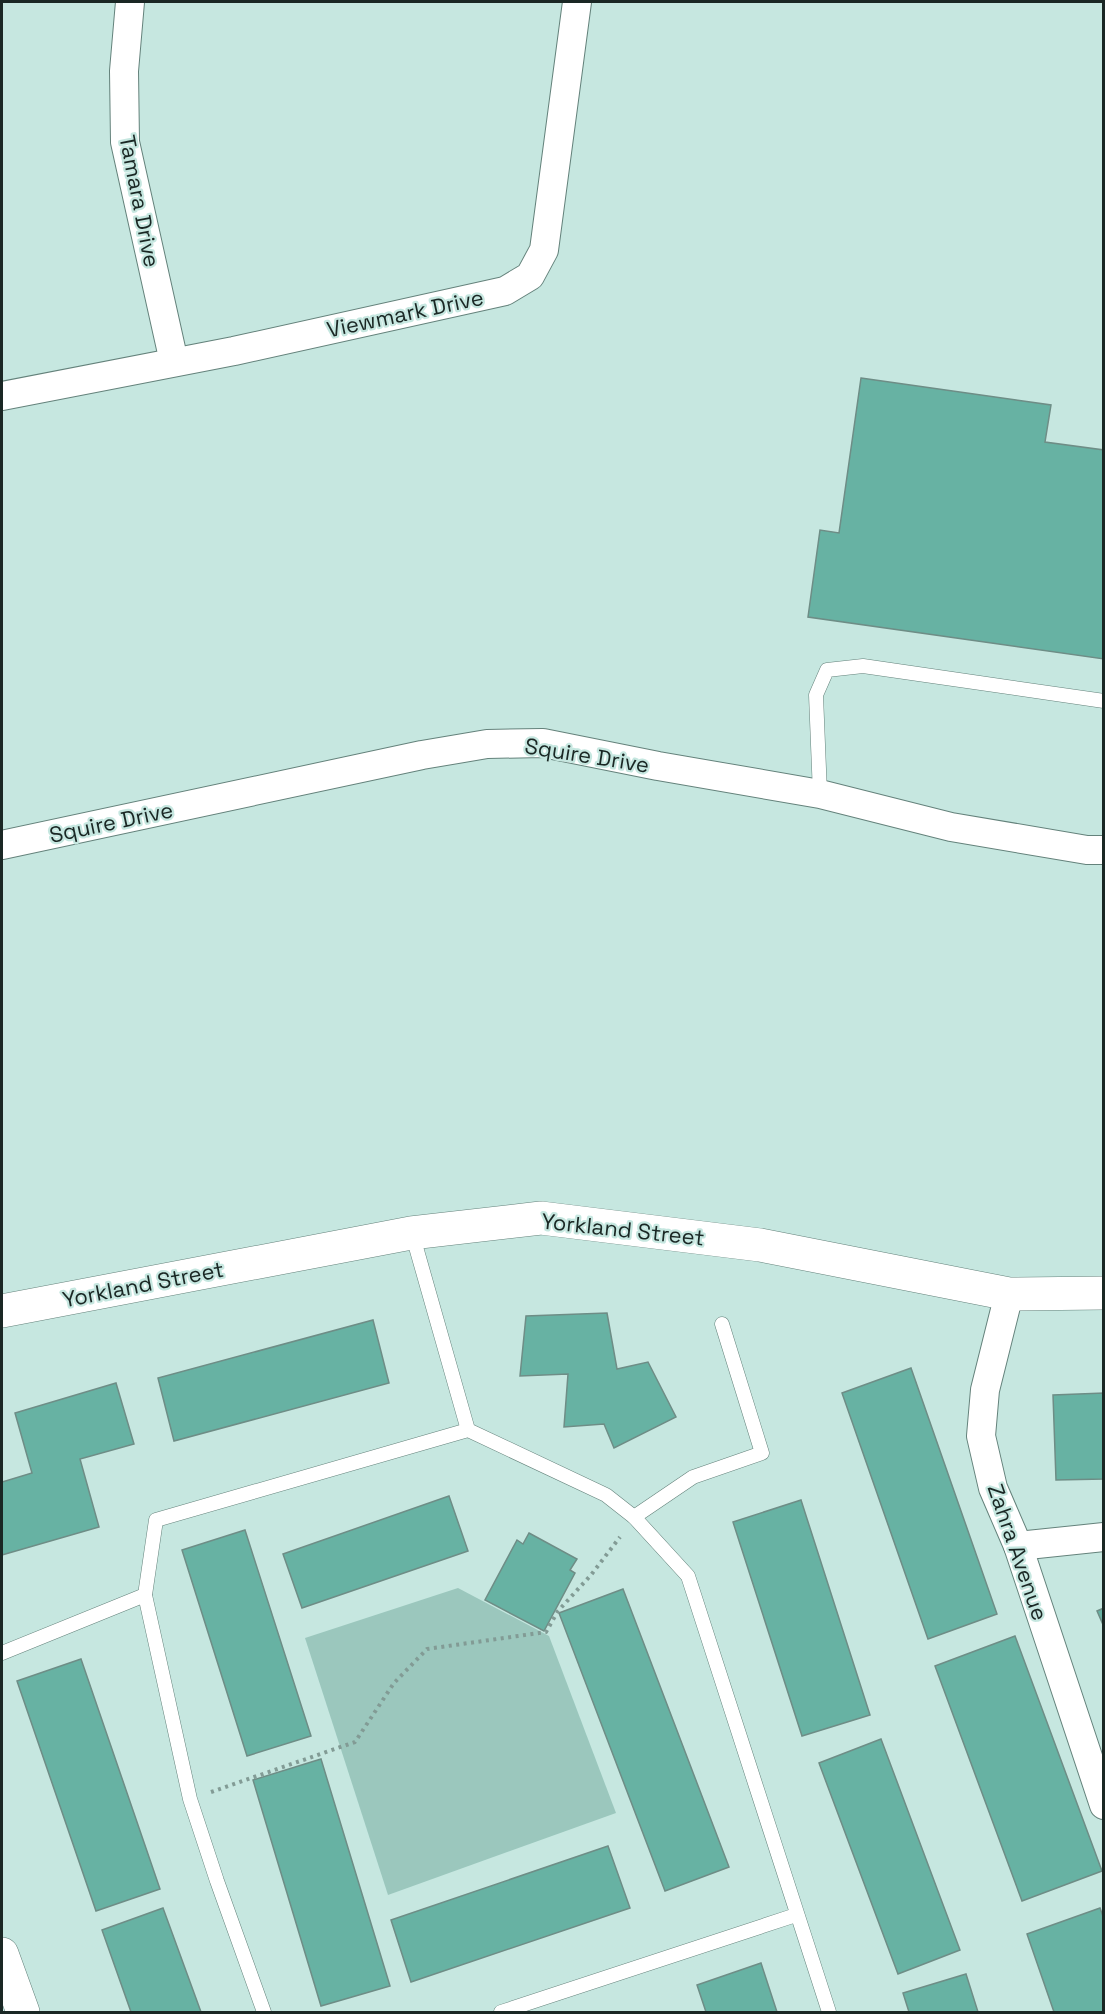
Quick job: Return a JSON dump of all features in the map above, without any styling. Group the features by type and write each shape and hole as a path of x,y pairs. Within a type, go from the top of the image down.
{"street":[{"name":"Tamara Drive","path":"130,2 124,71 125,141 174,362"},
{"name":"Viewmark Drive","path":"2,396 460,302 505,291 530,276 544,250 577,2"},
{"name":"Squire Drive","path":"2,845 422,755 487,744 543,743 820,794 951,827 1087,850 1104,850"},
{"name":"Yorkland Street","path":"2,1311 411,1233 541,1218 760,1245 1009,1294 1104,1293"},
{"name":"Zahra Avenue","path":"1009,1294 985,1390 981,1436 993,1488 1018,1546 1104,1805"},
{"path":"1018,1546 1104,1537"},
{"path":"2,1954 23,2013"}],"lane":[{"path":"820,794 816,695 827,670 863,666 1104,701"},
{"path":"411,1233 468,1430"},
{"path":"634,1517 693,1477 762,1453 722,1324"},
{"path":"264,2013 190,1799 145,1595 156,1520 468,1430 606,1496 634,1517 688,1576 829,2013"},
{"path":"2,1653 145,1595"},
{"path":"501,2013 796,1915"}],"path":[{"path":"190,1799 355,1742 394,1683 427,1649 546,1632 558,1611 591,1575 634,1517"}],"green space":[{"path":"458,1588 549,1636 616,1813 388,1895 305,1638"}],"building":[{"path":"861,378 1051,405 1045,442 1104,450 1104,659 808,617 820,530 839,533"},
{"path":"607,1313 617,1369 648,1362 676,1417 614,1448 604,1424 564,1427 568,1374 520,1376 526,1316"},
{"path":"373,1320 389,1383 174,1441 158,1378"},
{"path":"911,1368 997,1614 928,1639 842,1393"},
{"path":"116,1383 134,1444 80,1459 99,1527 2,1555 2,1482 32,1473 15,1413"},
{"path":"1104,1393 1104,1479 1056,1480 1053,1395"},
{"path":"449,1496 468,1551 302,1608 283,1554"},
{"path":"801,1500 870,1715 802,1736 733,1522"},
{"path":"245,1530 311,1736 247,1756 182,1550"},
{"path":"529,1533 577,1559 570,1570 575,1573 544,1631 485,1600 517,1540 523,1544"},
{"path":"623,1589 729,1867 665,1891 559,1613"},
{"path":"1104,1608 1104,1627 1097,1611"},
{"path":"1015,1636 1102,1871 1022,1901 935,1666"},
{"path":"81,1659 160,1889 96,1911 17,1681"},
{"path":"881,1739 960,1950 898,1974 819,1763"},
{"path":"321,1759 390,1986 321,2006 253,1780"},
{"path":"608,1846 630,1908 411,1982 391,1920"},
{"path":"163,1908 201,2012 131,2012 102,1930"},
{"path":"1100,1908 1104,1919 1104,2012 1054,2012 1027,1934"},
{"path":"761,1963 777,2012 706,2012 697,1985"},
{"path":"966,1974 978,2012 909,2012 903,1993"}]}
